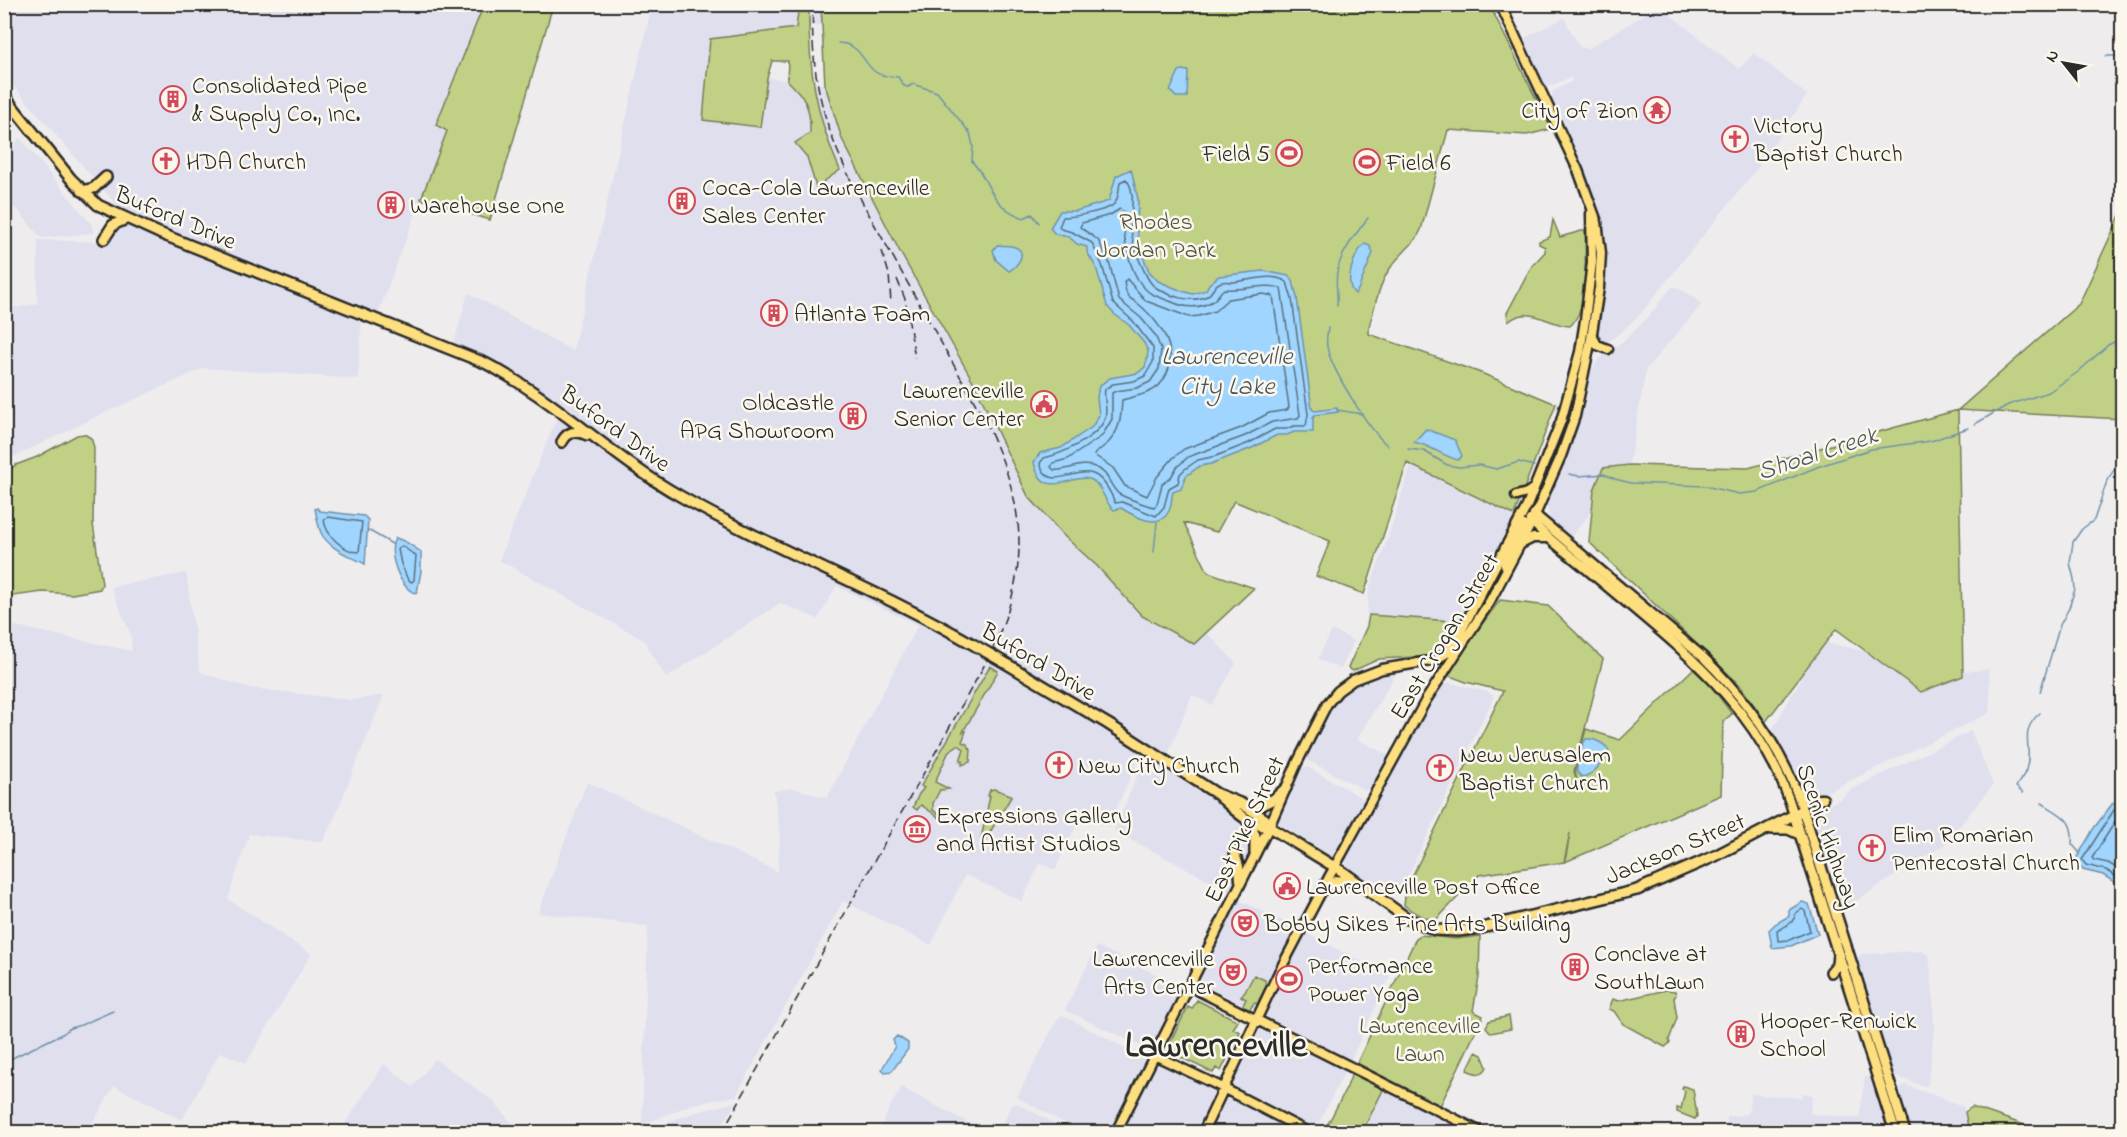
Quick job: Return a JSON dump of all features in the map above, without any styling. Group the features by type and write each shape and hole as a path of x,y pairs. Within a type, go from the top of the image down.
{"highway":[{"name":"Buford Drive","path":"4,96 82,191 98,205 126,219 485,363 526,386 643,474 687,501 906,607 976,646 1108,724 1249,814 1261,827 1269,827 1336,867"},
{"path":"82,191 94,188 106,177"},
{"path":"104,239 113,225 126,219"},
{"path":"562,442 565,436 572,432 580,432 593,437"},
{"path":"1254,855 1255,834 1249,814 1274,799 1286,788"},
{"name":"Jackson Street","path":"1336,867 1419,925 1436,930 1466,931 1637,890 1770,829 1803,810"},
{"name":"Scenic Highway","path":"1803,810 1905,1132"},
{"name":"Scenic Highway","path":"1794,815 1838,952 1837,965 1832,972 1839,972 1846,976 1895,1132"},
{"path":"1770,829 1788,829 1799,834"},
{"path":"1324,889 1337,881 1354,879"}],"main road":[{"name":"East Crogan Street","path":"1338,691 1349,682 1372,672 1424,663 1442,657 1455,643 1530,514 1544,499 1575,416 1592,335 1600,279 1601,253 1597,222 1578,170 1500,4"},
{"name":"East Crogan Street","path":"1203,1132 1284,963 1426,700 1470,633 1521,544 1536,485 1558,429 1580,352 1591,278 1592,212"},
{"path":"1592,335 1598,345 1608,349"},
{"path":"1516,496 1527,494 1536,485"},
{"path":"1544,499 1542,510 1546,524"},
{"path":"1502,580 1507,557 1530,514"},
{"name":"Scenic Highway","path":"1530,514 1546,524 1694,649 1729,683 1749,707 1773,743 1803,810"},
{"name":"Scenic Highway","path":"1530,514 1549,538 1686,654 1722,689 1746,719 1769,755 1784,785 1794,815"},
{"path":"1521,544 1533,538 1549,538"},
{"path":"1470,633 1474,616 1483,598"},
{"path":"1424,663 1435,673 1426,700"},
{"name":"East Pike Street","path":"1116,1132 1269,827 1319,717 1338,691"},
{"path":"1796,790 1808,799 1823,799"},
{"path":"1239,885 1239,866 1234,852 1246,859 1254,855"},
{"path":"1189,986 1481,1132"},
{"path":"1154,1055 1308,1132"}],"shaded area":[{"path":"5,5 484,5 436,125 447,130 376,319 362,314 358,379 204,368 5,461 5,309 37,304 38,240 104,242 114,202 5,76"},
{"path":"652,5 821,5 821,25 710,39 760,127 767,78 825,85 842,139 900,252 974,383 1028,496 1085,557 1207,633 1236,663 1212,705 1192,695 1168,754 1146,742 1108,827 1081,815 1055,870 1040,863 1022,901 965,875 931,945 843,901 736,1096 692,1104 642,1125 648,926 538,913 587,782 778,872 780,834 774,791 793,788 827,798 918,625 836,586 818,619 780,603 666,678 644,640 499,560 558,415 514,375 453,347 468,293 573,351"},
{"path":"1659,6 1739,69 1754,53 1807,95 1759,166 1641,313 1605,344 1599,343 1597,338 1600,314 1601,229 1588,180 1551,104 1553,91 1573,81 1571,77 1550,86 1540,81 1521,40 1564,18 1579,46 1587,49"},
{"path":"20,138 92,225 93,233 41,238 18,210 9,205 5,199 5,163 8,152 11,153"},
{"path":"1676,287 1702,304 1646,369 1629,465 1570,538 1550,520 1547,507 1556,476 1580,419 1592,369 1599,359 1625,340 1650,315 1671,288"},
{"path":"1413,466 1514,515 1496,560 1466,617 1452,621 1367,615 1369,590 1409,471"},
{"path":"186,573 200,672 249,688 352,700 384,695 333,821 322,842 249,834 228,899 311,954 246,1063 220,1052 182,1120 114,1086 88,1132 5,1132 4,1007 11,992 4,991 5,624 132,651 131,635 111,587"},
{"path":"1332,630 1354,641 1341,669 1318,659"},
{"path":"1822,642 1963,672 1989,669 1989,713 1833,789 1814,797 1802,793 1770,734"},
{"path":"1398,670 1357,739 1389,756 1372,789 1365,790 1307,760 1305,754 1330,704 1348,687 1373,675"},
{"path":"1441,681 1488,692 1494,696 1406,880 1397,894 1389,896 1347,866 1345,857"},
{"path":"1971,731 1993,785 1945,844 1838,912 1812,820 1814,813 1840,799 1852,789"},
{"path":"1150,760 1213,800 1250,828 1253,849 1232,890 1114,831 1142,764"},
{"path":"1309,768 1366,800 1339,856 1331,856 1277,821 1298,769"},
{"path":"1238,900 1298,930 1256,1012 1252,1014 1237,1006 1230,998 1211,989 1205,990 1195,984"},
{"path":"1307,934 1390,976 1350,1061 1264,1017 1289,963"},
{"path":"1097,946 1181,986 1181,992 1153,1048 1146,1048 1065,1010"},
{"path":"1922,951 1929,955 1934,1030 1928,1084 1925,1086 1891,1075 1869,1011 1856,959 1861,954"},
{"path":"1062,1015 1139,1055 1141,1053 1146,1058 1111,1132 1081,1132 1017,1097 1057,1020"},
{"path":"1259,1026 1346,1069 1315,1130 1229,1088 1228,1084"},
{"path":"435,1059 493,1101 519,1132 340,1132 384,1064 413,1087"},
{"path":"1158,1061 1216,1090 1198,1132 1120,1132 1155,1062"},
{"path":"1865,1077 1871,1078 1891,1132 1726,1132 1727,1117 1748,1114 1751,1094 1801,1098 1802,1093 1812,1095 1810,1114 1859,1118"},
{"path":"1905,1085 1963,1106 1970,1132 1909,1132 1898,1094 1899,1088"},
{"path":"902,1087 911,1093 987,1132 879,1132"},
{"path":"1384,1088 1471,1132 1362,1132"},
{"path":"1227,1099 1232,1100 1295,1132 1209,1132"},
{"path":"736,1102 718,1132 641,1132 690,1114"},
{"path":"1016,1103 1071,1132 998,1132 1012,1105"}],"green space":[{"path":"484,4 553,5 490,220 421,199 447,131 436,125"},
{"name":"Rhodes Jordan Park","path":"1423,4 1491,8 1551,129 1527,135 1448,130 1421,230 1383,280 1369,326 1369,334 1481,373 1556,404 1514,515 1407,463 1364,594 1316,576 1330,541 1234,501 1217,532 1184,523 1208,572 1254,588 1194,644 1142,616 1097,566 1063,535 1028,496 974,383 900,252 842,139 825,85 821,5"},
{"path":"799,5 809,5 810,48 815,89 824,129 840,170 816,187 807,157 795,143 810,133 810,124 806,103 787,80 788,61 772,61 767,78 760,127 703,120 710,39 796,28"},
{"path":"2122,211 2122,419 1958,410 2079,304"},
{"path":"1553,220 1560,237 1585,230 1585,281 1576,319 1570,326 1531,315 1516,317 1508,322 1507,313 1532,266 1545,252 1545,247 1539,244 1539,241 1550,237"},
{"path":"1958,410 1963,676 1921,692 1836,629 1764,724 1761,715 1739,684 1589,542 1594,490 1603,468 1629,465 1748,468"},
{"path":"84,434 91,438 94,447 93,524 102,584 100,589 72,594 43,592 5,597 5,504 12,496 7,472 16,465 37,457 77,435"},
{"path":"1500,600 1548,606 1603,659 1574,771 1579,791 1575,771 1586,729 1620,740 1693,669 1711,686 1732,714 1723,721 1721,795 1565,862 1570,833 1564,862 1479,875 1436,920 1415,913 1404,905 1406,889 1503,691 1447,675"},
{"path":"1369,615 1452,621 1452,623 1432,656 1379,659 1353,671 1348,668 1367,626"},
{"path":"990,666 998,671 963,732 966,731 962,742 967,744 971,750 970,762 962,765 960,761 964,749 958,745 949,751 935,782 949,789 940,790 933,803 933,810 940,815 940,818 921,805 917,810 913,807 924,788 921,786"},
{"path":"994,789 1011,795 1011,797 986,839 981,839 990,796 988,796 990,790"},
{"name":"Lawrenceville Lawn","path":"1421,935 1456,939 1480,936 1479,977 1473,1011 1483,1016 1440,1106 1357,1063 1416,938"},
{"path":"1254,975 1265,980 1266,987 1257,1004 1254,1003 1250,1009 1242,1007 1246,999 1241,996"},
{"path":"1666,990 1675,991 1677,1018 1670,1043 1665,1047 1623,1024 1614,1011 1609,1009 1613,999 1618,1001"},
{"path":"1197,1000 1238,1021 1233,1029 1240,1032 1221,1071 1216,1068 1213,1073 1170,1052 1172,1048 1168,1046 1188,1007 1192,1009"},
{"path":"1509,1016 1511,1029 1491,1033 1486,1027 1489,1021"},
{"path":"1476,1052 1482,1055 1487,1067 1481,1073 1467,1070"},
{"path":"1352,1073 1384,1088 1362,1132 1323,1132 1347,1087"},
{"path":"1683,1086 1693,1089 1697,1116 1695,1119 1677,1112 1677,1108 1681,1109 1685,1091 1682,1089"},
{"path":"1972,1107 2045,1132 1969,1132 1965,1112"}],"water":[{"path":"1179,71 1188,71 1187,97 1176,97 1170,91"},
{"name":"Lawrenceville City Lake","path":"1131,169 1138,199 1139,246 1149,271 1158,281 1193,294 1206,290 1209,284 1219,276 1263,271 1289,276 1293,281 1297,298 1312,409 1315,411 1337,408 1338,412 1315,415 1313,432 1277,435 1252,448 1200,466 1186,476 1181,489 1173,492 1170,509 1165,517 1153,521 1139,518 1121,508 1114,510 1099,486 1092,480 1085,478 1052,484 1044,481 1038,474 1034,462 1040,453 1061,448 1092,427 1099,415 1097,397 1099,386 1110,378 1138,373 1145,367 1148,351 1129,325 1107,306 1096,267 1087,252 1087,247 1077,244 1069,237 1055,234 1050,228 1060,211 1076,211 1109,201 1116,176"},
{"path":"1365,244 1370,246 1373,253 1355,294 1350,283 1351,268 1357,254"},
{"path":"997,245 1013,246 1020,251 1019,261 1009,271 996,260 993,250"},
{"path":"1426,429 1455,440 1462,456 1458,460 1414,442"},
{"path":"315,509 320,511 364,516 368,520 365,564 335,548 325,539 318,524"},
{"path":"396,538 421,552 421,571 417,593 405,586 396,570 392,551"},
{"path":"1586,739 1599,742 1609,751 1594,771 1582,777 1577,772 1577,765"},
{"path":"2117,802 2122,805 2122,887 2103,875 2083,870 2075,861 2094,828 2113,803"},
{"path":"1802,902 1809,904 1818,934 1791,946 1772,948 1769,930 1789,916 1789,910"},
{"path":"897,1036 908,1043 908,1049 892,1071 885,1072 882,1069 895,1046 893,1040"}],"waterway":[{"name":"Shoal Creek","path":"838,43 851,46 859,52 877,73 898,77 904,86 908,87 913,84 937,92 970,133 973,146 972,161 997,200 1002,206 1024,218 1032,214 1039,223"},
{"path":"2106,56 2122,56"},
{"name":"Shoal Creek","path":"1337,306 1336,276 1339,265 1368,218"},
{"name":"Shoal Creek","path":"1328,328 1327,347 1336,370 1362,414 1388,446"},
{"name":"Shoal Creek","path":"1975,424 2008,405 2049,392 2078,372 2108,345 2122,338"},
{"path":"1337,410 1362,414"},
{"name":"Shoal Creek","path":"1569,474 1579,476 1604,474 1631,483 1705,486 1739,494 1757,492 1817,467 1871,449 1931,441 1968,428"},
{"name":"Shoal Creek","path":"1408,449 1424,451 1447,465 1459,467 1479,465 1496,469 1519,462 1534,466"},
{"path":"2040,692 2060,625 2075,589 2070,563 2073,542 2082,529 2094,520 2106,484 2122,455"},
{"path":"1154,552 1157,522"},
{"path":"368,530 392,544"},
{"path":"2023,793 2016,787 2025,772 2028,761 2029,727 2040,713"},
{"path":"2042,803 2069,823 2072,844 2079,852"},
{"path":"4,1062 70,1028 113,1011"}],"railway":[{"path":"722,1132 985,664 1011,600 1017,570 1019,541 1016,512 1010,482 999,452 984,419 861,200 834,141 817,79 813,43 813,4"},
{"path":"882,251 889,274 891,303"},
{"path":"897,279 905,299 915,358"}],"place":[{"name":"Consolidated Pipe & Supply Co., Inc.","path":"173,99"},
{"name":"City of Zion","path":"1657,110"},
{"name":"Victory Baptist Church","path":"1735,139"},
{"name":"Field 5","path":"1289,153"},
{"name":"HDA Church","path":"166,161"},
{"name":"Field 6","path":"1367,162"},
{"name":"Coca-Cola Lawrenceville Sales Center","path":"682,201"},
{"name":"Warehouse One","path":"391,205"},
{"name":"Atlanta Foam","path":"774,313"},
{"name":"Lawrenceville Senior Center","path":"1044,404"},
{"name":"Oldcastle APG Showroom","path":"853,416"},
{"name":"New City Church","path":"1059,765"},
{"name":"New Jerusalem Baptist Church","path":"1440,768"},
{"name":"Expressions Gallery and Artist Studios","path":"917,829"},
{"name":"Elim Romarian Pentecostal Church","path":"1872,848"},
{"name":"Lawrenceville Post Office","path":"1287,886"},
{"name":"Bobby Sikes Fine Arts Building","path":"1245,923"},
{"name":"Conclave at SouthLawn","path":"1575,967"},
{"name":"Lawrenceville Arts Center","path":"1233,972"},
{"name":"Performance Power Yoga","path":"1289,979"},
{"name":"Hooper-Renwick School","path":"1741,1034"}],"district":[{"name":"Lawrenceville","path":"1216,1043"}]}
